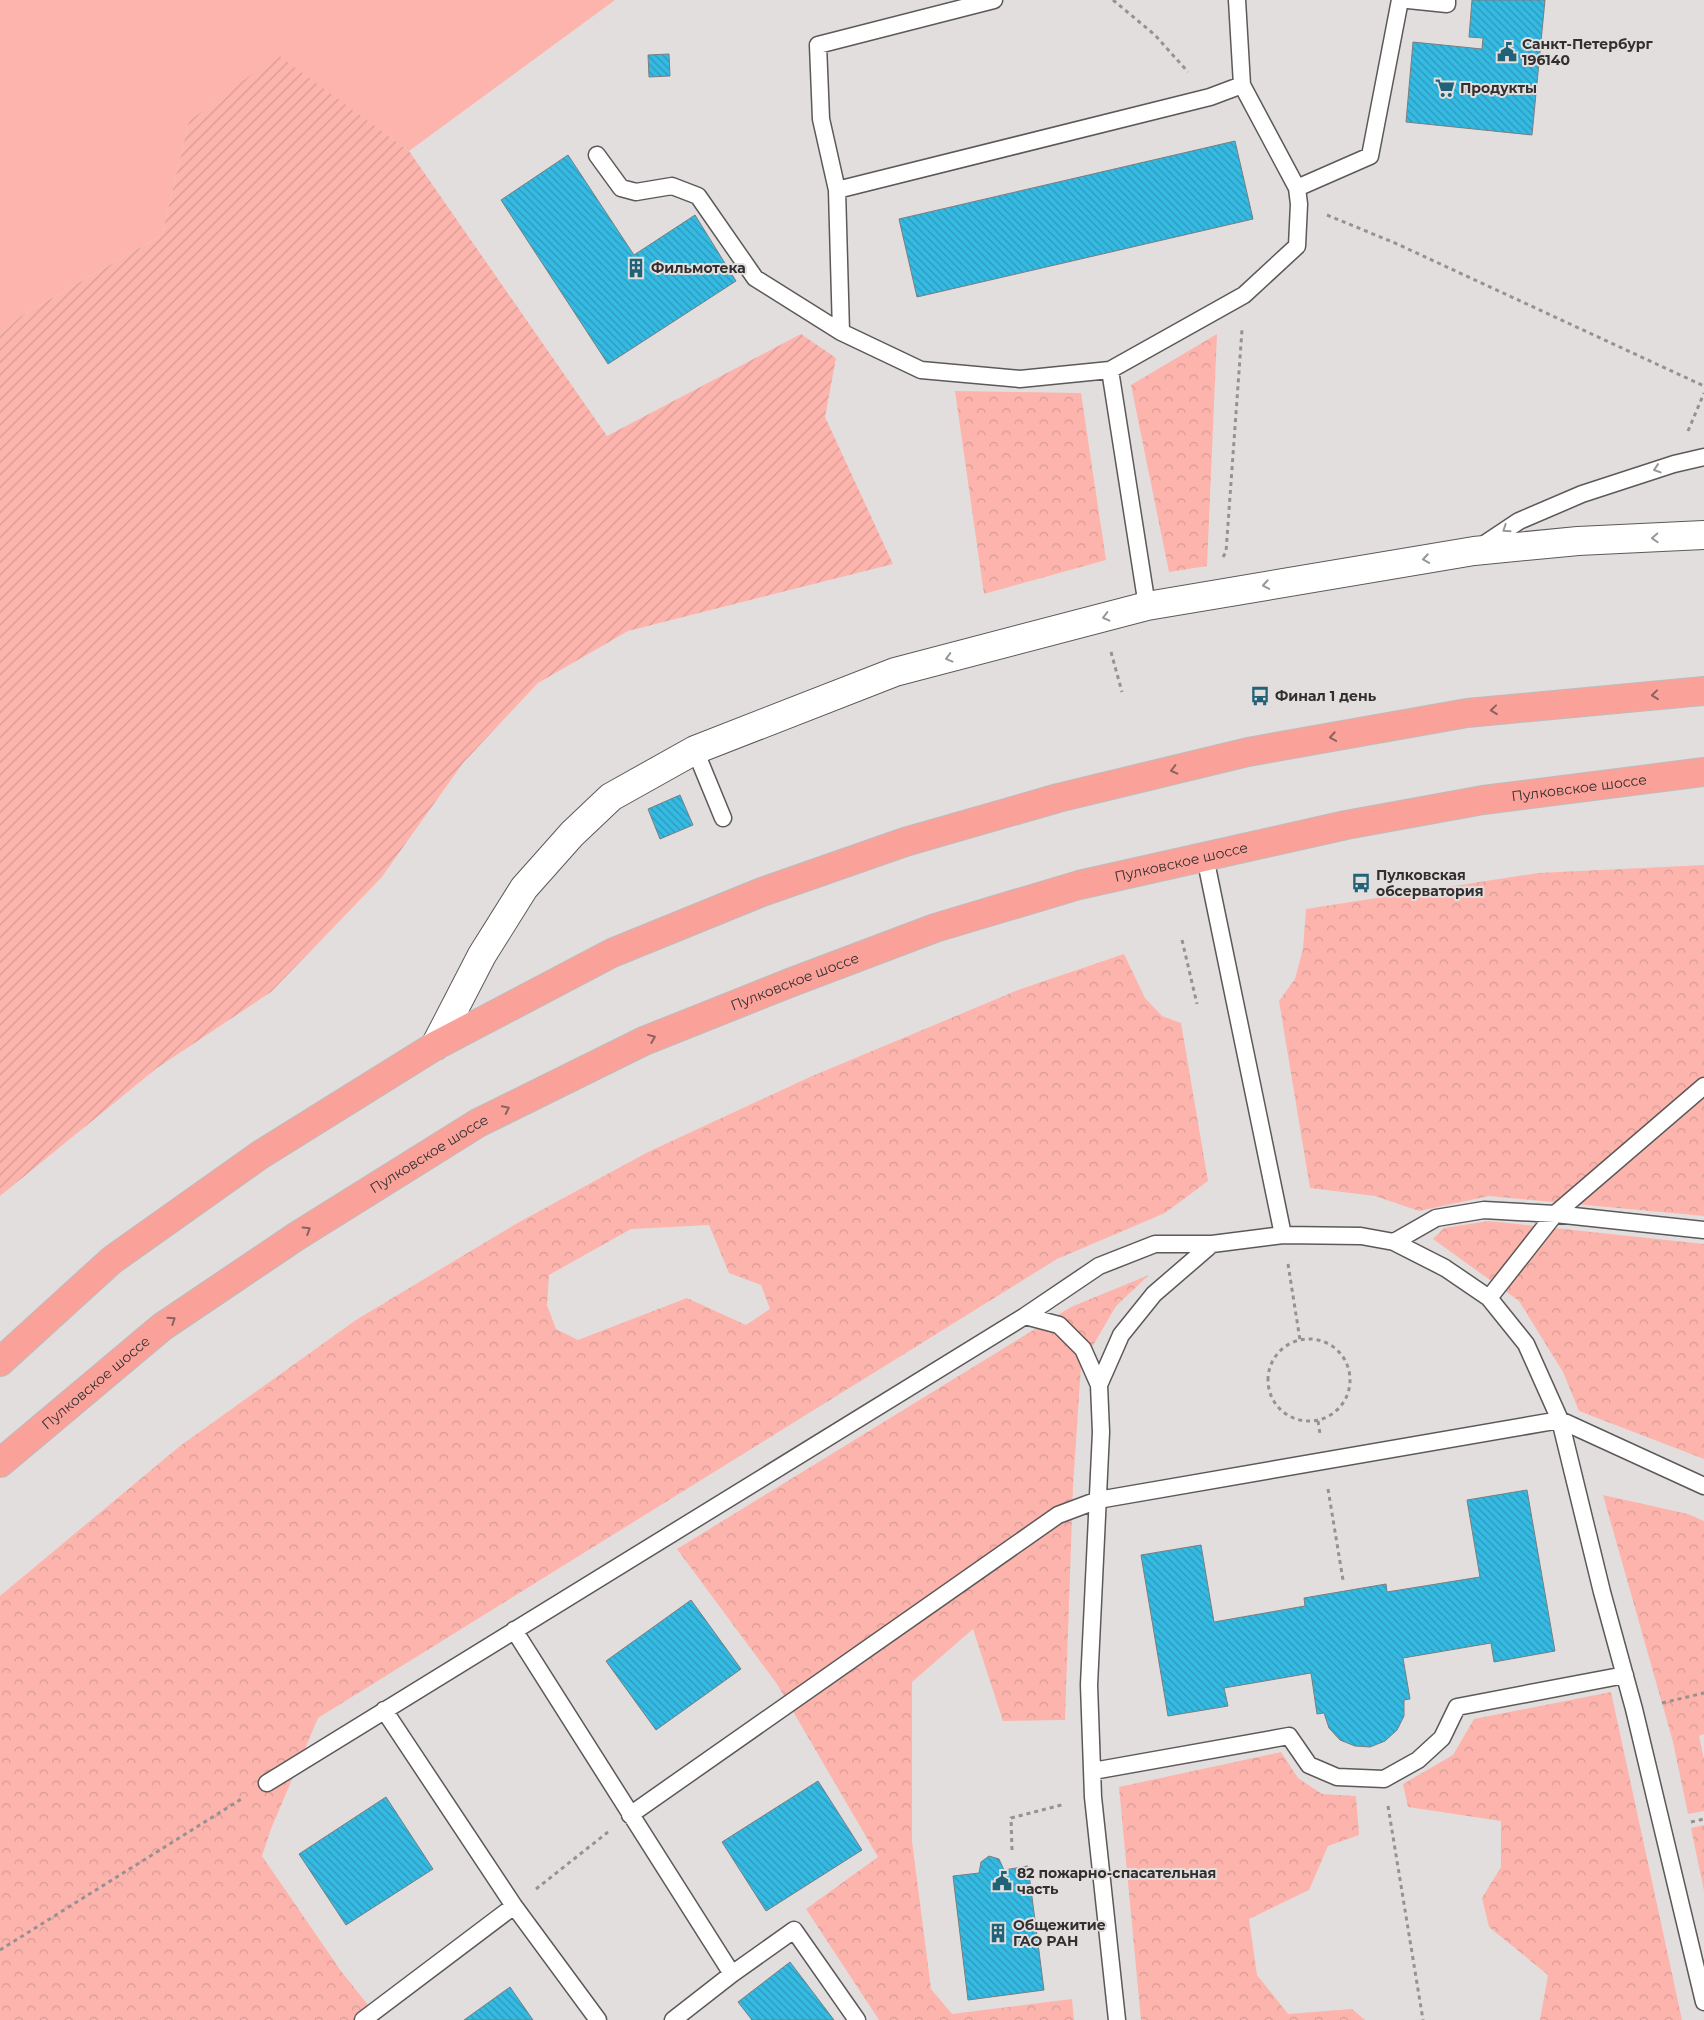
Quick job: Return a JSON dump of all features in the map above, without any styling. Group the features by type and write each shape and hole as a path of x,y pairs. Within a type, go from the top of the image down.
{"highway":[{"path":"0,1362 112,1260 260,1155 435,1046 612,953 753,896 905,842 1048,801 1248,752 1467,713 1704,691"},
{"name":"Пулковское шоссе","path":"0,1463 162,1327 297,1236 478,1123 644,1041 792,982 936,928 1079,885 1346,826 1483,800 1704,772"}],"street":[{"path":"435,1046 482,955 530,882 572,834 611,797 695,750 895,672 1147,606 1474,551 1578,541 1704,536"}],"lane":[{"path":"841,332 837,190 821,119 818,45 994,0"},
{"path":"597,155 621,188 636,192 672,186 698,196 755,278 841,332 921,370 1020,379 1110,370 1244,295 1297,246 1298,196 1242,85 1237,0"},
{"path":"1298,196 1370,156 1400,0"},
{"path":"1408,0 1447,4 1447,0"},
{"path":"837,190 1210,97 1242,85"},
{"path":"1110,370 1147,606"},
{"path":"1474,551 1518,521 1582,494 1704,456"},
{"path":"695,750 723,818"},
{"path":"1205,857 1283,1235"},
{"path":"1489,1298 1555,1214 1704,1086"},
{"path":"1394,1242 1436,1218 1484,1210 1555,1214 1704,1230"},
{"path":"267,1783 1025,1316 1099,1266 1155,1244 1212,1244 1283,1235 1360,1236 1394,1242 1445,1268 1489,1298 1526,1344 1560,1420 1634,1709 1704,2002"},
{"path":"1099,1386 1121,1336 1148,1301 1212,1244"},
{"path":"1025,1316 1058,1325 1083,1349 1099,1386 1101,1432 1089,1685 1093,1797 1116,2020"},
{"path":"630,1815 1058,1515 1098,1500 1560,1420 1704,1486"},
{"path":"514,1630 732,1974"},
{"path":"1093,1771 1289,1736 1310,1765 1337,1777 1384,1779 1418,1760 1442,1738 1457,1707 1625,1676"},
{"path":"384,1710 514,1906 598,2020"},
{"path":"363,2020 514,1906"},
{"path":"673,2020 732,1974 794,1930 857,2020"}],"path":[{"path":"1113,0 1155,35 1210,97"},
{"path":"1298,196 1704,386"},
{"path":"1226,552 1244,295"},
{"path":"1111,651 1122,692"},
{"path":"1182,940 1197,1004"},
{"path":"1283,1235 1300,1340"},
{"path":"1300,1340 1316,1340 1331,1346 1343,1357 1348,1372 1349,1388 1343,1403 1332,1414 1318,1421 1301,1421 1286,1415 1275,1404 1268,1389 1268,1373 1274,1358 1285,1347 1300,1340"},
{"path":"1318,1421 1344,1580"},
{"path":"1634,1709 1704,1693"},
{"path":"1384,1779 1423,2020"},
{"path":"0,1950 267,1783"},
{"path":"1012,1850 1011,1818 1093,1797"},
{"path":"514,1906 630,1815"}],"green space":[{"path":"0,0 615,0 409,151 278,56 189,121 162,235 21,316 0,335"},
{"path":"278,55 409,151 607,436 801,334 836,358 825,417 893,564 628,631 538,683 463,763 381,878 271,992 157,1068 0,1196 0,335 21,316 162,235 189,121"},
{"path":"1217,334 1207,566 1169,572 1131,385"},
{"path":"955,391 1081,393 1106,560 984,594"},
{"path":"1704,865 1704,1216 1489,1196 1419,1211 1375,1196 1310,1188 1279,1001 1295,979 1303,949 1306,909 1538,873"},
{"path":"1124,954 1145,998 1162,1016 1181,1023 1208,1181 1165,1213 1057,1259 318,1718 271,1829 262,1856 341,1971 380,2020 0,2020 0,1596 180,1446 356,1320 514,1225 648,1152 810,1077 1018,990","holes":["709,1225 729,1273 761,1285 770,1309 746,1325 687,1298 578,1340 556,1329 547,1305 549,1275 631,1229"]},
{"path":"1489,1221 1704,1244 1704,1459 1579,1411 1563,1372 1519,1301 1433,1239 1444,1228"},
{"path":"1149,1275 1116,1306 1081,1366 1073,1487 1065,1720 1003,1721 973,1629 912,1682 912,1841 931,1989 952,2014 1072,1999 1074,2020 879,2020 806,1909 878,1857 777,1684 677,1549 1071,1307"},
{"path":"1603,1495 1688,1514 1704,1521 1704,1734 1699,1736 1704,1759 1704,1811 1688,1814 1673,1742"},
{"path":"1611,1692 1682,2020 1540,2020 1548,1975 1489,1927 1482,1898 1501,1867 1501,1821 1408,1807 1403,1784 1453,1755 1474,1719"},
{"path":"1281,1752 1298,1778 1322,1794 1356,1796 1359,1835 1328,1846 1309,1890 1249,1919 1257,1975 1288,2014 1352,2009 1365,2020 1141,2020 1119,1787"},
{"path":"1704,1825 1704,1891 1691,1828"}],"building":[{"path":"1472,0 1545,0 1532,135 1406,122 1413,42 1482,49 1483,38 1469,37"},
{"path":"669,54 670,76 649,77 648,55"},
{"path":"1235,141 1253,219 917,297 899,219"},
{"name":"Фильмотека","path":"568,155 634,255 695,215 736,281 608,364 501,200"},
{"path":"680,795 693,825 660,839 648,809"},
{"path":"1527,1490 1555,1651 1494,1662 1491,1643 1403,1658 1410,1699 1404,1700 1404,1716 1397,1730 1385,1741 1370,1747 1355,1746 1340,1740 1329,1728 1324,1713 1317,1714 1311,1673 1224,1688 1228,1706 1168,1716 1141,1555 1201,1545 1214,1622 1305,1606 1304,1598 1386,1584 1387,1592 1480,1577 1467,1500"},
{"path":"691,1600 741,1669 656,1730 606,1661"},
{"path":"818,1781 862,1850 766,1911 722,1842"},
{"path":"386,1797 433,1869 346,1925 299,1854"},
{"name":"Общежитие ГАО РАН","path":"989,1856 999,1859 1004,1870 1028,1866 1044,1990 968,2000 953,1876 979,1873 981,1862"},
{"path":"790,1962 834,2020 752,2020 738,2002"},
{"path":"510,1987 533,2020 464,2020"}],"place":[{"name":"Санкт-Петербург 196140","path":"1507,52"},
{"name":"Продукты","path":"1445,88"},
{"name":"Фильмотека","path":"636,268"},
{"name":"Финал 1 день","path":"1260,696"},
{"name":"Пулковская обсерватория","path":"1361,883"},
{"name":"82 пожарно-спасательная часть","path":"1002,1881"},
{"name":"Общежитие ГАО РАН","path":"998,1933"}]}
